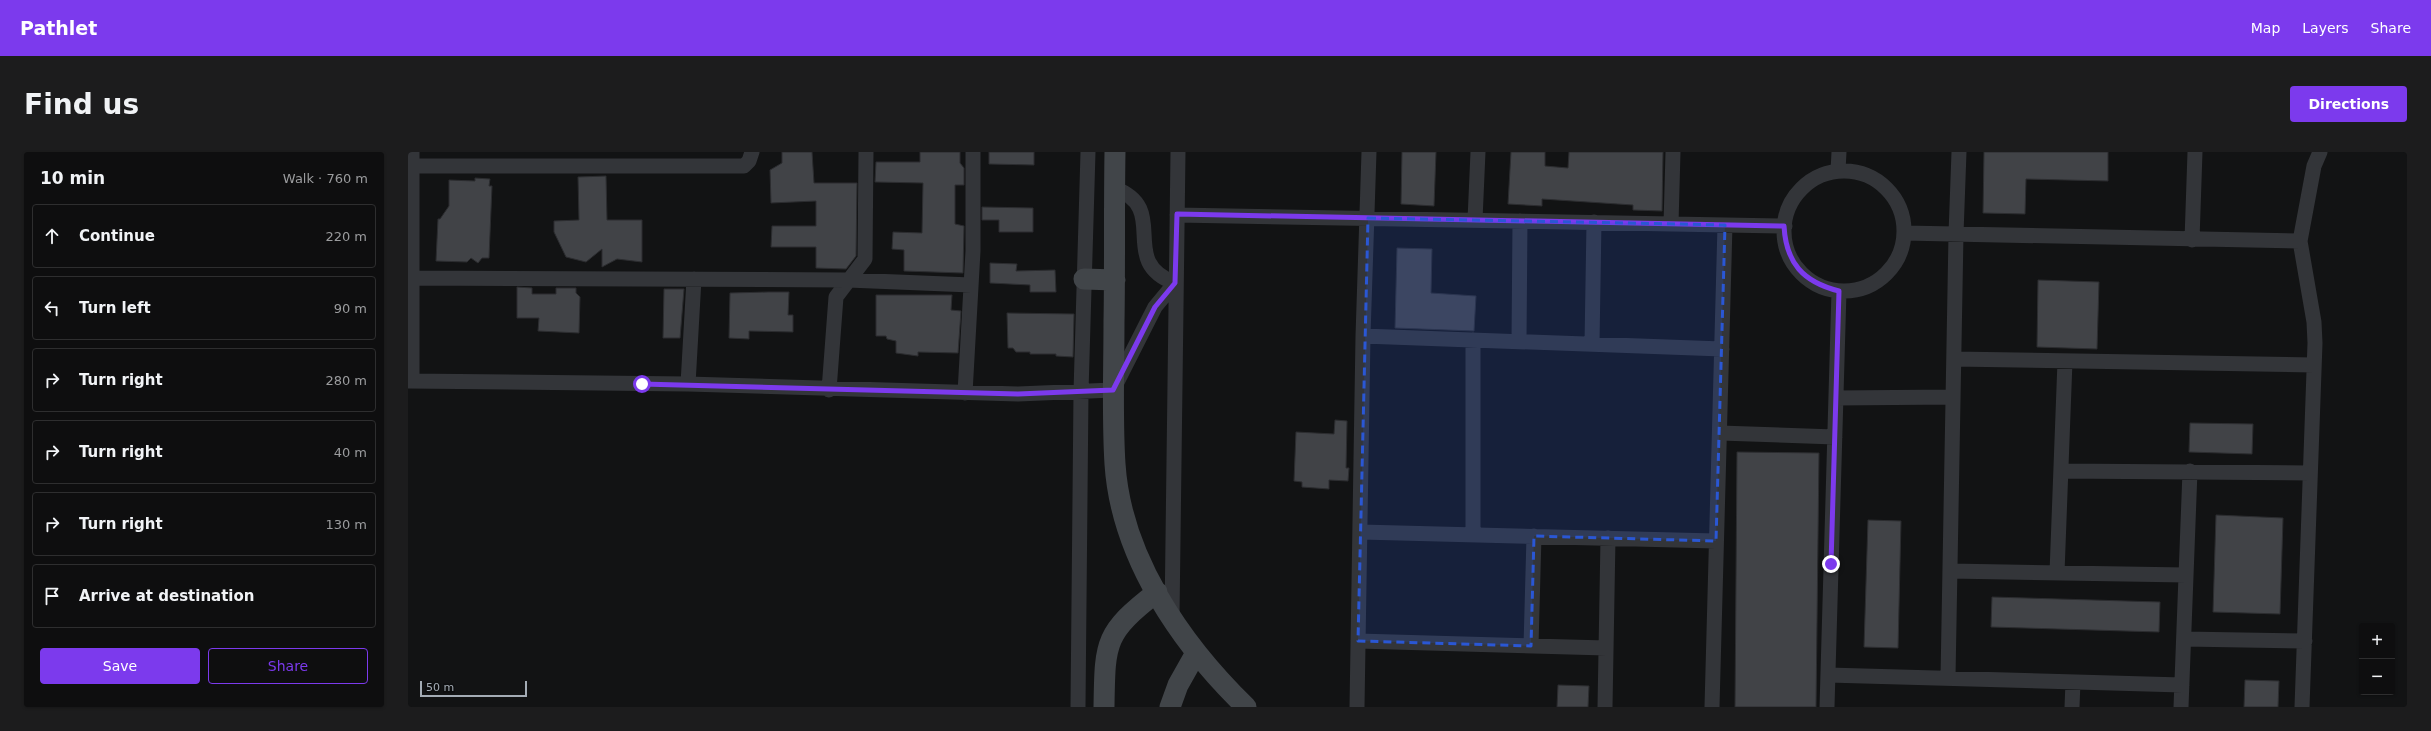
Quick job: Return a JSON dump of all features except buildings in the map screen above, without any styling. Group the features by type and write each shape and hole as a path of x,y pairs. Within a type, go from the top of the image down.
{"main road":[{"path":"1115,152 1113,390 1115,465 1120,496 1127,525 1140,561 1157,592 1196,652 1246,707"},
{"path":"1084,279 1115,280"},
{"path":"1104,707 1105,661 1107,648 1112,635 1131,613 1157,592"},
{"path":"1170,707 1178,685 1196,652"}],"street":[{"path":"752,152 749,161 744,166 544,159 412,159 410,381 688,384 829,390 1018,394 1113,390 1155,307 1175,283"},
{"path":"829,390 836,297 865,259 866,152"},
{"path":"965,393 971,285 973,152"},
{"path":"1078,707 1081,392 1088,152"},
{"path":"1172,617 1175,283 1178,152"},
{"path":"1357,707 1363,336 1369,152"},
{"path":"1474,220 1478,152"},
{"path":"1671,224 1673,152"},
{"path":"1838,171 1839,152"},
{"path":"1948,678 1956,234 1959,152"},
{"path":"2192,240 2195,152"},
{"path":"2302,707 2314,366 2314,322 2300,241 2315,160 2320,152"},
{"path":"1838,171 1866,175 1890,192 1903,218 1904,233 1899,253 1889,271 1866,287 1839,291 1824,287 1810,280 1798,270 1788,249 1784,226 1787,212 1801,189 1824,174 1838,171"},
{"path":"1114,188 1128,195 1142,212 1147,262 1161,277 1175,283"},
{"path":"1177,214 1784,226"},
{"path":"1519,341 1520,221"},
{"path":"1592,344 1594,222"},
{"path":"1712,707 1725,225"},
{"path":"1904,233 2300,241"},
{"path":"412,278 848,280 971,285"},
{"path":"688,384 694,279"},
{"path":"1827,707 1839,291"},
{"path":"1363,336 1722,349"},
{"path":"1473,535 1474,340"},
{"path":"1954,359 2314,366"},
{"path":"2057,573 2065,361"},
{"path":"1836,398 1953,397"},
{"path":"1720,433 1835,437"},
{"path":"2061,471 2310,473"},
{"path":"2181,707 2190,471"},
{"path":"1361,532 1716,541"},
{"path":"1531,646 1534,536"},
{"path":"1605,707 1608,538"},
{"path":"1950,571 2186,575"},
{"path":"2184,639 2305,641"},
{"path":"1358,641 1606,648"},
{"path":"1828,675 2182,685"},
{"path":"2072,707 2073,682"}],"highlighted area":[{"path":"1368,218 1725,225 1716,541 1534,536 1531,646 1358,641"}],"route":[{"path":"642,384 688,384 829,390 1018,394 1113,390 1155,307 1175,283 1177,214 1784,226 1785,242 1790,256 1798,270 1810,280 1824,287 1839,291 1831,564"}]}
